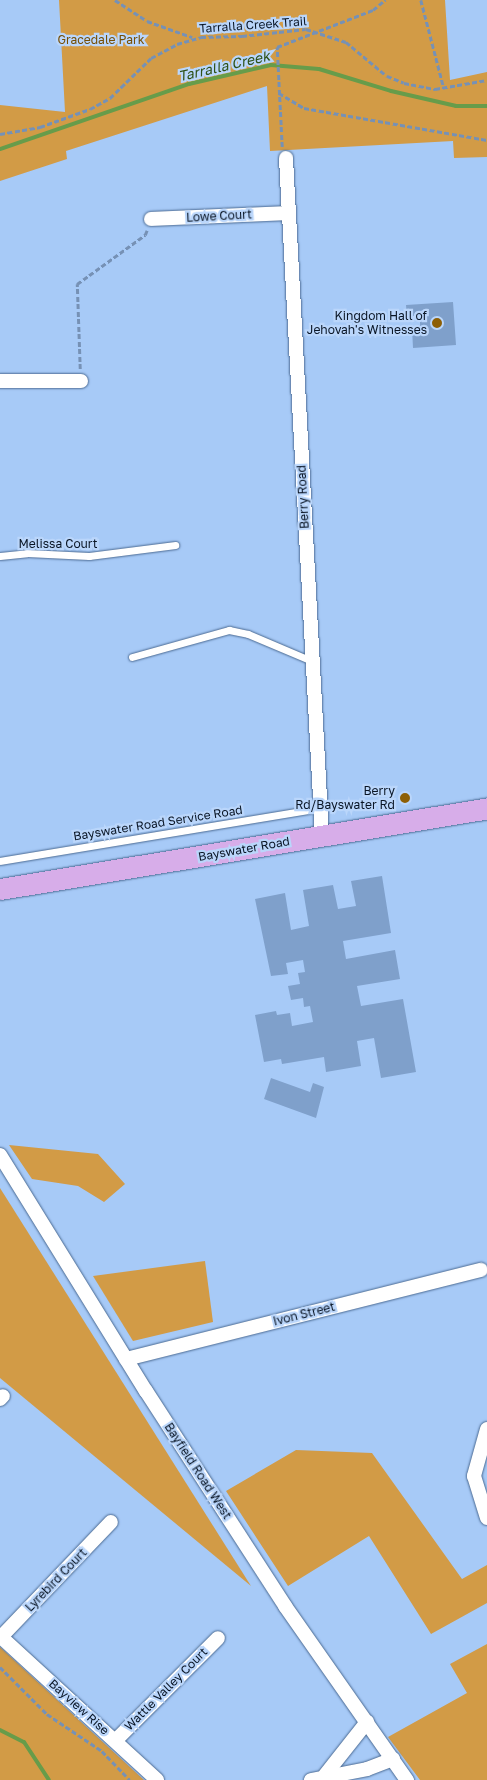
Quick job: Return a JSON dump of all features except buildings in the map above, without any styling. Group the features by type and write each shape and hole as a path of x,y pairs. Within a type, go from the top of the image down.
{"main road":[{"name":"Bayswater Road","path":"0,889 487,808"}],"street":[{"name":"Berry Road","path":"284,155 322,835"},
{"name":"Lowe Court","path":"151,219 288,213"},
{"path":"0,381 81,381"},
{"name":"Bayfield Road West","path":"0,1155 126,1359 285,1606 407,1780"},
{"name":"Ivon Street","path":"126,1359 481,1270"},
{"path":"487,1429 474,1476 487,1518"},
{"name":"Lyrebird Court","path":"0,1636 111,1522"},
{"name":"Bayview Rise","path":"0,1636 116,1740 157,1780"},
{"name":"Wattle Valley Court","path":"116,1740 218,1638"},
{"path":"325,1775 367,1722"},
{"path":"311,1780 325,1775 367,1769 393,1759"}],"lane":[{"name":"Melissa Court","path":"0,556 27,553 89,556 175,545"},
{"path":"132,657 229,630 248,634 312,661"},
{"name":"Bayswater Road Service Road","path":"0,860 320,808"}],"path":[{"path":"115,0 147,21 194,38"},
{"path":"284,155 277,47 315,30 373,10 385,0"},
{"path":"421,0 444,88"},
{"name":"Tarralla Creek Trail","path":"0,134 40,127 90,109 110,98 151,58 194,38 315,30 346,42 392,79 421,87 444,88 487,80"},
{"path":"279,93 304,108 487,140"},
{"path":"81,381 77,284 145,235 151,219"},
{"path":"0,1667 46,1714 102,1751 130,1780"}],"green space":[{"name":"Gracedale Park","path":"59,0 445,0 450,80 487,72 487,157 454,158 453,141 270,151 267,86 66,151 67,159 0,181 0,105 65,112"},
{"path":"9,1145 98,1154 125,1184 104,1202 78,1186 32,1179"},
{"path":"0,1188 251,1586 0,1378"},
{"path":"205,1261 213,1322 133,1341 93,1276"},
{"path":"296,1450 372,1453 462,1579 487,1565 487,1603 431,1634 369,1536 288,1586 226,1491"},
{"path":"487,1644 487,1780 420,1780 388,1737 467,1693 450,1664"},
{"path":"0,1647 144,1780 0,1780"}],"waterway":[{"name":"Tarralla Creek","path":"0,149 189,84 271,65 319,69 391,91 456,106 487,106"},
{"path":"0,1730 24,1742 49,1780"}],"place":[{"name":"Kingdom Hall of Jehovah's Witnesses","path":"437,323"},
{"name":"Berry Rd/Bayswater Rd","path":"405,798"}]}
